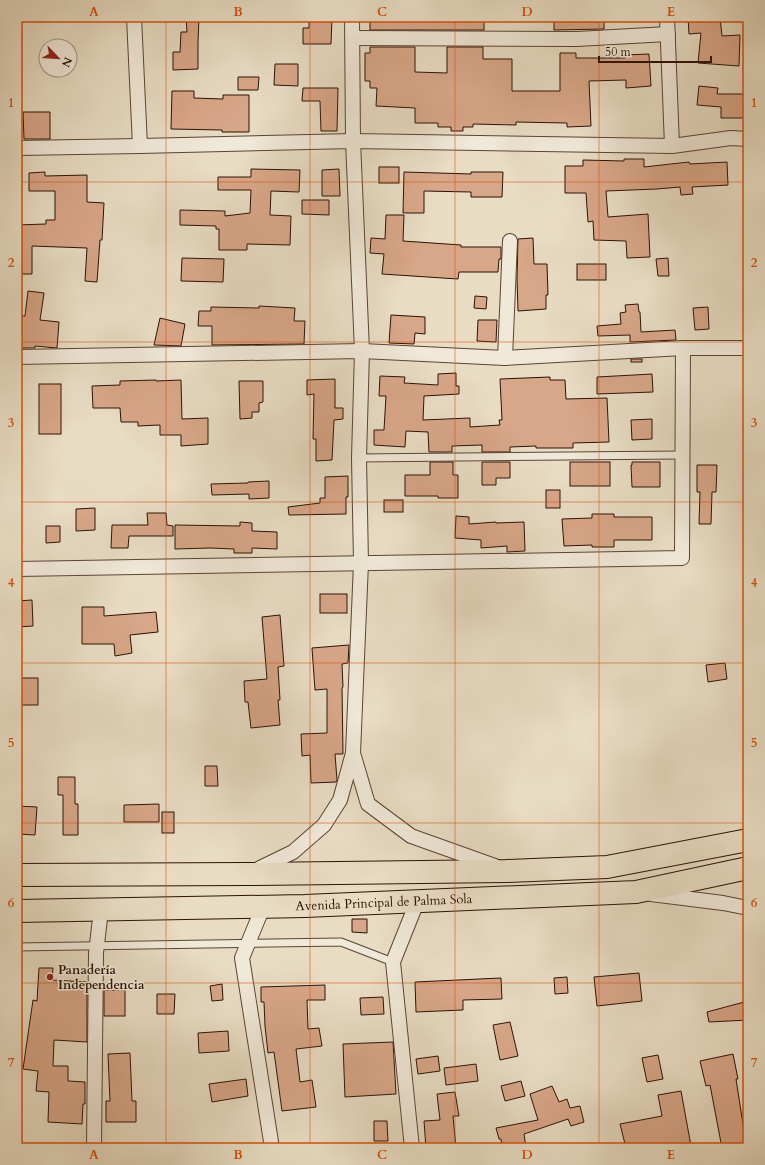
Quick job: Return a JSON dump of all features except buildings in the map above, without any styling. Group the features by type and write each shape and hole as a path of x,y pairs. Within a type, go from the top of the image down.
{"highway":[{"path":"17,875 247,874 506,870 607,866 748,840"},
{"name":"Avenida Principal de Palma Sola","path":"17,911 263,907 636,892 748,868"}],"street":[{"path":"134,17 140,146"},
{"path":"247,874 293,852 324,825 340,800 353,753 361,562 359,458 362,351 353,141 352,17"},
{"path":"667,17 672,146"},
{"path":"353,38 577,39 668,34"},
{"path":"17,148 353,141 672,146 731,138 748,138"},
{"path":"505,358 510,241"},
{"path":"17,357 362,351 505,358 683,348 748,348"},
{"path":"17,569 361,562 682,558 683,348"},
{"path":"353,753 368,804 411,836 506,870"},
{"path":"636,892 722,903 748,908"},
{"path":"412,1148 393,962 417,902"},
{"path":"263,907 242,958 272,1148"},
{"path":"94,1148 97,946 101,910"}],"lane":[{"path":"359,458 682,455"},
{"path":"17,948 341,942 393,962"}],"place":[{"name":"Panadería Independencia","path":"50,977"}]}
